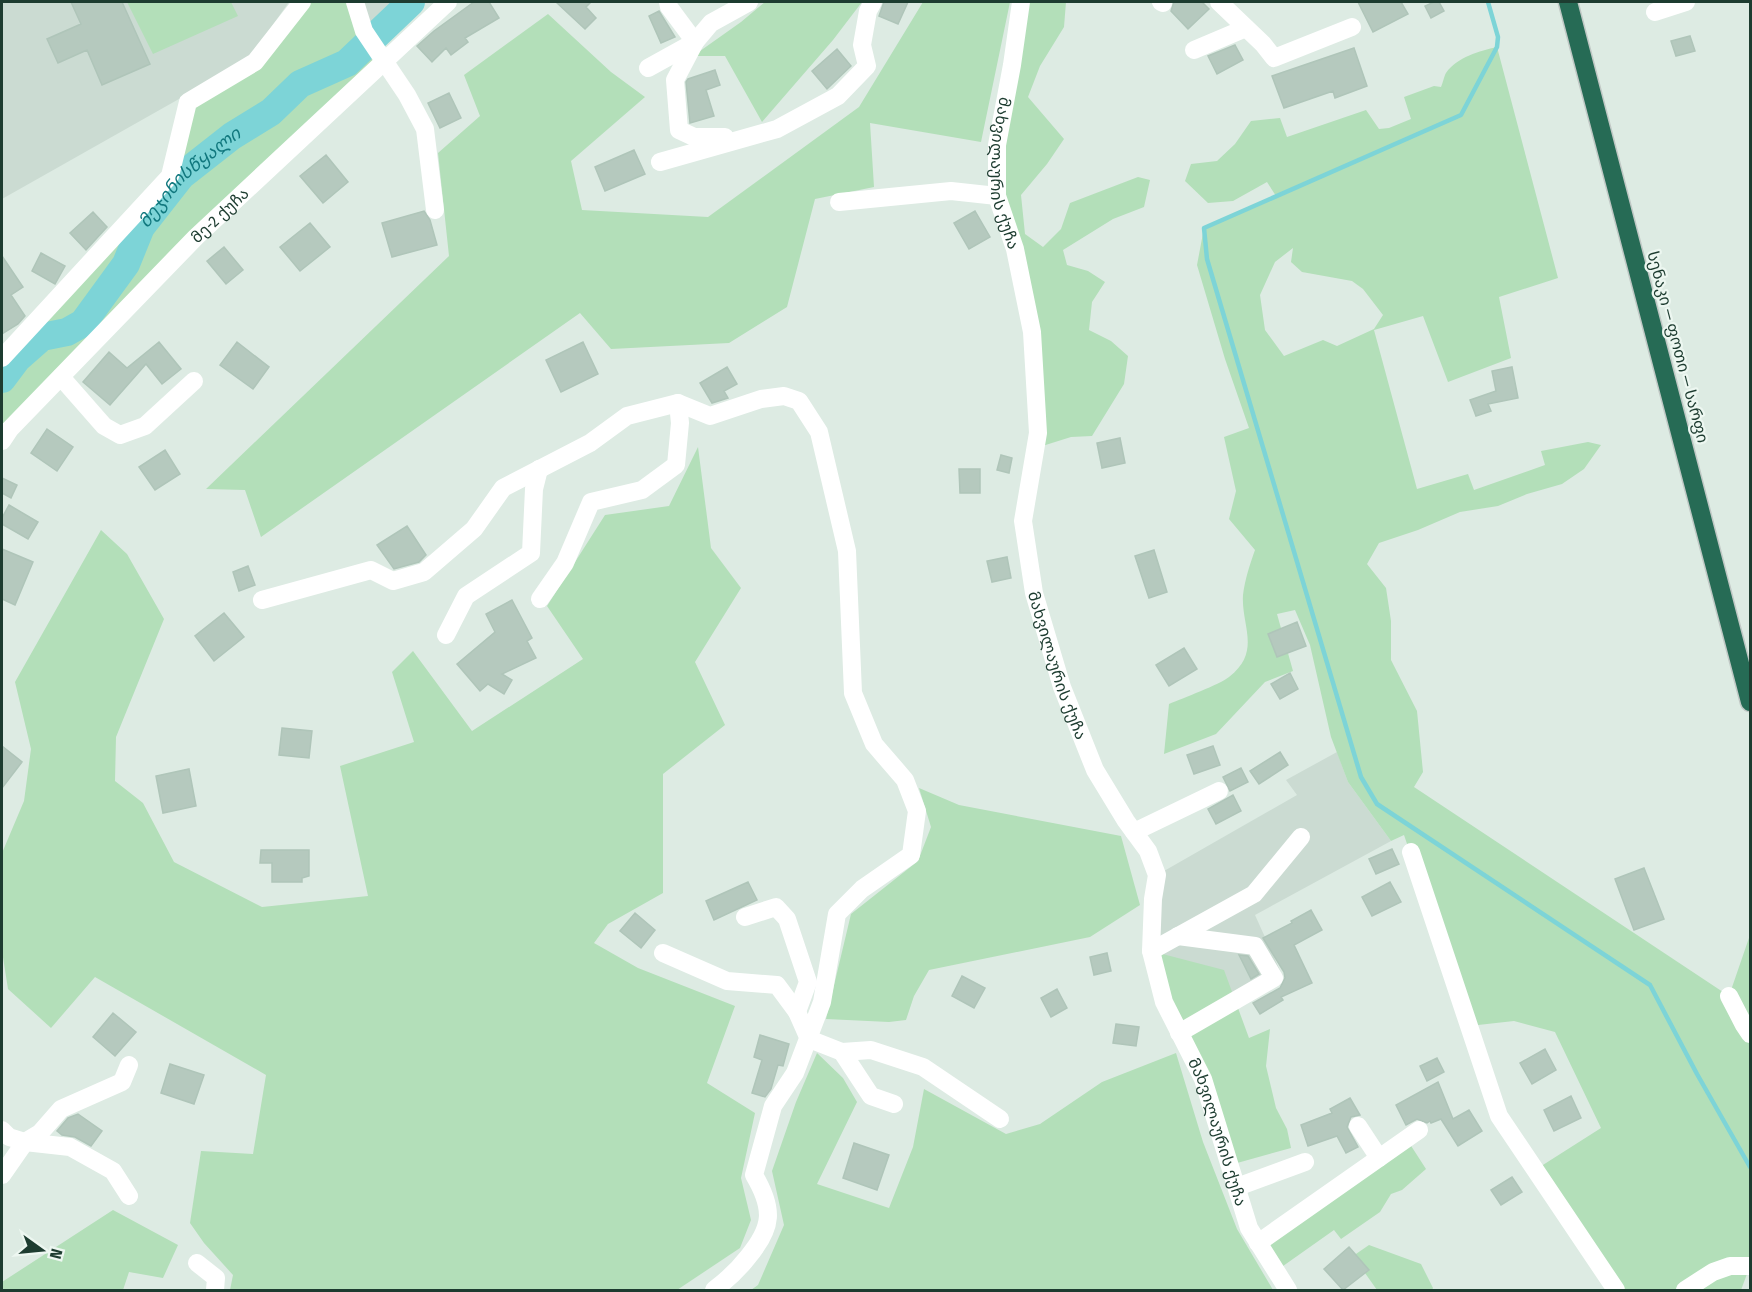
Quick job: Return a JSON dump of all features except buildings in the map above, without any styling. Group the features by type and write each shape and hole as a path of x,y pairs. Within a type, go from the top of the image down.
{"highway":[{"name":"სენაკი — ფოთი — სარფი","path":"1568,2 1750,702"}],"street":[{"path":"2,358 169,177 173,169 188,102 255,62 302,2"},
{"path":"355,2 364,31 407,95 424,129 435,210"},
{"name":"მე-2 ქუჩა","path":"2,441 10,429 196,237 382,58 448,2"},
{"path":"668,2 669,7 695,42"},
{"path":"749,2 711,23 695,42 675,80 679,130 694,137 749,137"},
{"path":"660,162 777,129 838,96 867,66 862,45 868,11 873,2"},
{"name":"მახვილაურის ქუჩა","path":"1021,2 997,145 997,196 1015,249 1032,332 1038,433 1023,521 1034,593 1062,687 1091,759 1134,832 1148,850 1157,875 1153,899 1151,951 1164,1002 1203,1079 1249,1228 1288,1290"},
{"path":"1219,2 1274,58 1352,27"},
{"path":"1655,12 1686,2"},
{"path":"1194,50 1246,28"},
{"path":"648,68 695,42"},
{"path":"838,202 951,190 997,196"},
{"path":"60,377 104,426 120,435 145,426 194,381"},
{"path":"262,600 371,570 393,581 424,572 474,529 503,488 590,443 627,416 678,403 710,416 761,399 784,396 799,401 819,432 847,551 853,693 874,744 905,780 917,811 911,855 862,889 837,914 822,1002 795,1073 773,1106 754,1175 764,1191 769,1215 766,1231 757,1247 735,1274 714,1290"},
{"path":"540,599 565,563 591,502 642,490 676,465 680,423 678,403"},
{"path":"446,635 466,596 531,554 534,489 539,469"},
{"path":"1134,832 1219,791"},
{"path":"1151,951 1254,894 1300,837"},
{"path":"1411,852 1499,1116 1616,1290"},
{"path":"745,916 776,907 787,919 808,982 797,1012"},
{"path":"1178,936 1256,946 1274,978 1179,1033"},
{"path":"663,953 727,981 777,986 797,1012 809,1039 842,1052 871,1050 922,1067 1000,1119"},
{"path":"1729,996 1750,1034"},
{"path":"842,1052 871,1096 894,1104"},
{"path":"2,1175 25,1142 40,1133 61,1109 122,1082 129,1065"},
{"path":"1358,1126 1379,1158"},
{"path":"2,1130 9,1137 25,1142 70,1147 113,1171 129,1196"},
{"path":"1258,1243 1419,1130"},
{"path":"1236,1187 1305,1162"},
{"path":"197,1263 216,1278 215,1290"},
{"path":"1685,1290 1713,1272 1730,1266 1750,1266"}],"shaded area":[{"path":"2,2 289,2 248,60 2,199"},
{"path":"355,2 411,2 383,27 364,31"},
{"path":"1337,752 1348,782 1391,841 1255,915 1282,975 1234,1002 1151,951 1157,875 1297,795 1286,780"}],"green space":[{"path":"127,2 231,2 238,16 153,54"},
{"path":"302,2 355,2 380,55 2,441 2,358 170,176 186,108 255,62"},
{"path":"765,2 862,2 833,40 762,122 725,56 693,56"},
{"path":"923,2 1010,2 981,142 870,123 874,187 815,199 787,307 729,343 611,349 580,313 261,537 245,490 206,489 449,256 438,153 480,116 464,75 548,14 611,72 645,97 571,161 582,210 708,217 859,107"},
{"path":"1021,2 1066,2 1064,27 1040,66 1028,97 1064,139 1021,195 1025,234 1043,247 1061,229 1070,203 1138,177 1150,180 1144,207 1113,219 1063,250 1067,265 1088,271 1105,282 1092,302 1089,330 1111,341 1128,356 1124,384 1092,436 1071,437 1036,448 1015,249 997,145"},
{"path":"1497,47 1558,278 1499,297 1511,358 1448,382 1423,316 1374,330 1417,489 1468,474 1474,490 1545,465 1541,451 1588,442 1601,445 1584,469 1562,484 1527,494 1498,506 1460,512 1379,543 1367,564 1386,588 1391,621 1391,660 1417,711 1423,772 1414,787 1729,996 1750,935 1750,1266 1741,1290 1602,1290 1612,1284 1535,1170 1601,1128 1555,1032 1514,1021 1469,1026 1404,835 1391,841 1348,782 1331,737 1310,645 1295,610 1277,614 1293,671 1265,682 1216,734 1164,754 1169,704 1229,677 1245,658 1248,638 1243,595 1255,550 1229,519 1236,491 1224,437 1249,428 1225,359 1197,265 1204,228 1276,196 1267,182 1233,201 1208,203 1185,181 1191,164 1217,161 1235,144 1251,121 1280,118 1287,137 1366,110 1379,129 1389,128 1411,119 1404,97 1434,86 1441,87 1446,73 1456,63 1469,55","holes":["1293,248 1291,262 1302,272 1352,281 1363,289 1383,315 1374,329 1337,346 1323,340 1284,356 1265,330 1260,295 1275,262"]},
{"path":"698,447 711,548 741,588 695,662 725,725 663,774 663,893 608,924 594,943 638,968 735,1006 707,1083 755,1113 741,1178 751,1220 740,1248 677,1290 230,1290 233,1275 204,1243 190,1223 201,1151 253,1154 266,1075 95,977 51,1028 8,989 2,951 2,853 24,801 31,749 15,682 101,530 127,554 164,619 116,737 115,781 143,803 174,862 262,907 368,896 340,766 414,742 392,672 413,651 472,731 583,659 547,606 605,515 669,506"},
{"path":"919,788 959,805 1121,836 1140,905 1090,937 929,970 914,996 906,1020 889,1022 826,1019 851,914 918,861 931,827"},
{"path":"1151,951 1224,970 1249,1038 1270,1029 1266,1066 1276,1108 1287,1129 1291,1148 1230,1165"},
{"path":"817,1053 843,1078 857,1102 817,1184 889,1208 913,1147 924,1089 1006,1134 1040,1124 1102,1082 1176,1053 1203,1142 1237,1229 1273,1290 751,1290 758,1285 784,1225 772,1171 796,1102"},
{"path":"1406,1138 1426,1169 1402,1190 1391,1194 1380,1212 1341,1239 1334,1230 1276,1271 1258,1243"},
{"path":"113,1210 178,1245 163,1278 129,1272 123,1290 2,1290 2,1282"},
{"path":"1369,1245 1421,1264 1432,1290 1377,1290 1353,1256"}],"waterway":[{"name":"მეჯინისწყალი","path":"2,379 17,359 42,337 67,332 83,323 126,264 141,227 181,176 232,136 271,112 300,84 347,63 411,2"},
{"path":"1488,2 1498,37 1497,47 1461,115 1204,228 1207,259 1361,777 1377,804 1650,985 1750,1167"}]}
